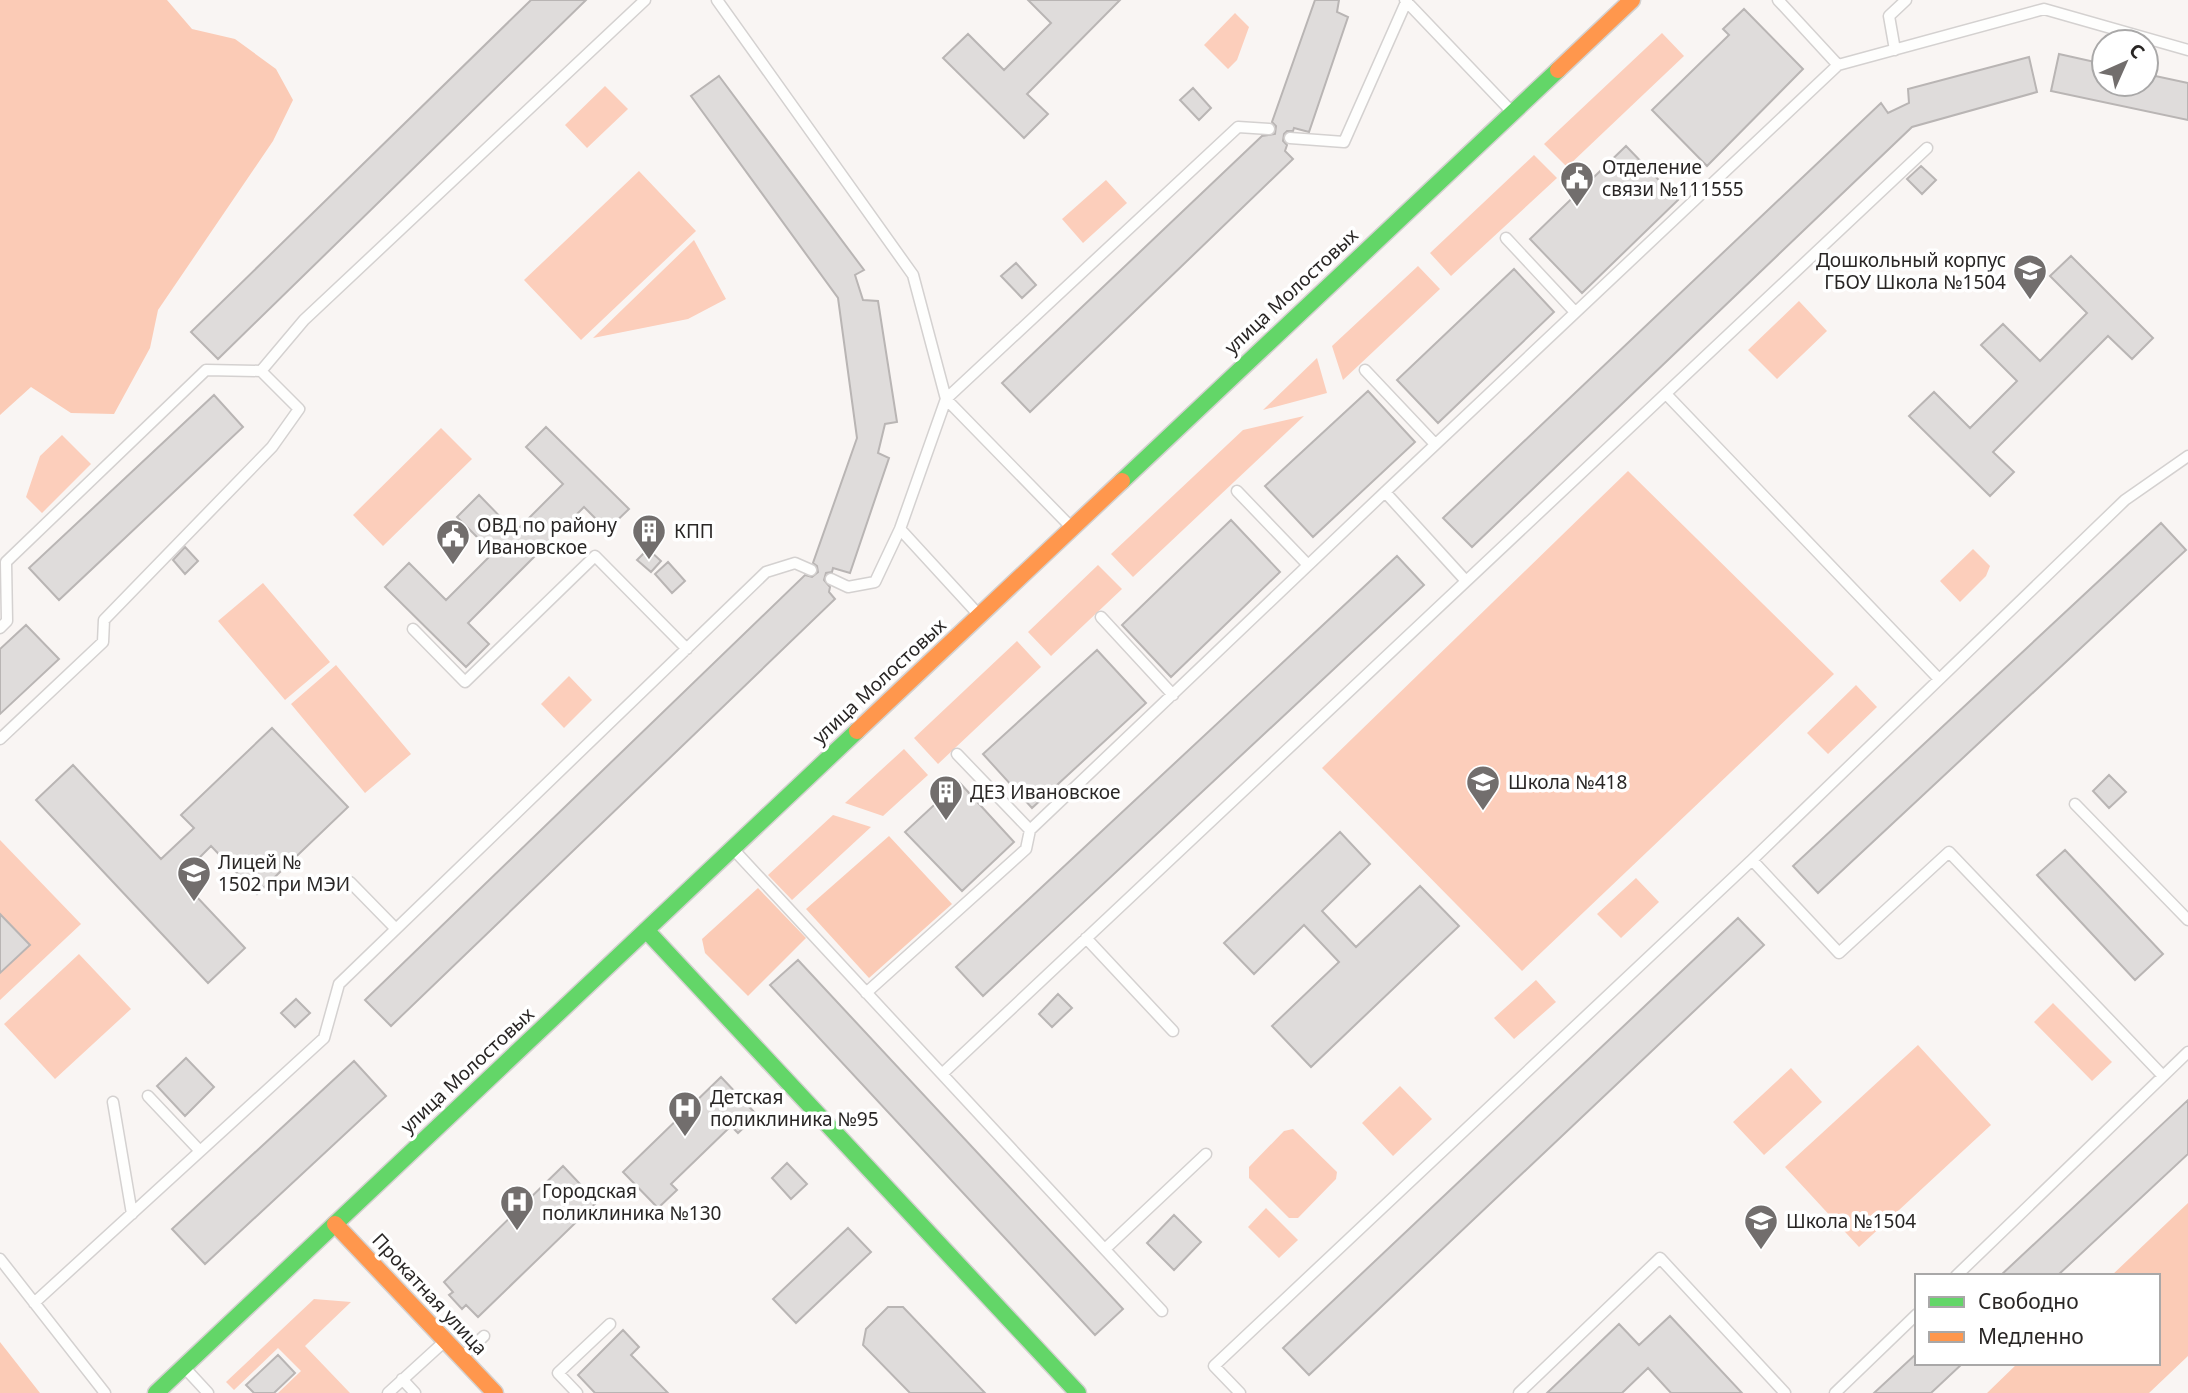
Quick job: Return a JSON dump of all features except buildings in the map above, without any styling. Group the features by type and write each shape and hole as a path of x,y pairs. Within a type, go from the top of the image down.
{"street":[{"name":"улица Молостовых","path":"156,1393 1632,0"},
{"path":"646,930 1078,1393"},
{"name":"Прокатная улица","path":"335,1224 495,1393"}],"lane":[{"path":"261,371 304,320 645,0"},
{"path":"717,0 913,275 946,399 1071,527"},
{"path":"1778,0 1838,65"},
{"path":"1895,50 1889,16 1906,0"},
{"path":"1290,138 1344,142 1406,1 1512,112"},
{"path":"866,993 1026,849 1030,831 1435,444 1838,65 2044,9 2188,50"},
{"path":"831,579 848,587 875,582 900,529 946,399 1238,127 1269,129"},
{"path":"942,1074 1927,148"},
{"path":"1506,237 1575,312"},
{"path":"0,628 8,621 6,562 206,370 261,371 299,409 272,447 104,620 103,642 0,739"},
{"path":"1365,370 1435,444"},
{"path":"1666,394 1938,678"},
{"path":"1240,1393 1214,1366 1752,860 2125,500 2188,456"},
{"path":"1237,491 1308,565"},
{"path":"1385,492 1466,581"},
{"path":"900,529 979,615"},
{"path":"413,629 465,681 595,556 687,649"},
{"path":"34,1303 324,1038 339,984 766,572 795,563 811,570"},
{"path":"1101,617 1173,695"},
{"path":"957,754 1030,831"},
{"path":"2075,804 2188,920"},
{"path":"732,849 1162,1311"},
{"path":"1752,860 1839,953 1949,852 2163,1076"},
{"path":"350,882 396,929"},
{"path":"1086,938 1173,1031"},
{"path":"1958,1274 2188,1052"},
{"path":"148,1096 201,1151"},
{"path":"113,1102 132,1214"},
{"path":"1105,1250 1206,1154"},
{"path":"1519,1393 1660,1258 1786,1393"},
{"path":"0,1259 34,1303 64,1333 105,1393"},
{"path":"1835,1393 1915,1316"},
{"path":"577,1393 558,1373 610,1324"},
{"path":"462,1358 484,1336"},
{"path":"388,1393 445,1341"},
{"path":"183,1367 208,1393"},
{"path":"402,1379 415,1393"}],"shaded area":[{"path":"0,0 167,0 192,29 235,39 276,69 293,100 273,141 158,310 150,348 114,414 71,413 31,387 0,415"},
{"path":"1235,13 1249,27 1237,60 1228,69 1204,45"},
{"path":"1662,33 1684,56 1567,167 1544,144"},
{"path":"605,86 628,109 587,148 565,125"},
{"path":"1534,155 1557,178 1451,276 1430,253"},
{"path":"639,171 696,231 581,340 524,280"},
{"path":"1106,180 1127,203 1083,243 1062,219"},
{"path":"694,240 726,299 688,319 593,338"},
{"path":"1418,266 1440,289 1343,380 1332,346"},
{"path":"1799,301 1827,331 1777,379 1748,350"},
{"path":"1317,358 1327,393 1263,410"},
{"path":"1304,416 1133,577 1111,554 1243,430"},
{"path":"441,428 472,459 383,546 353,515"},
{"path":"62,435 91,464 42,513 26,497 40,456"},
{"name":"Школа №418","path":"1628,471 1834,674 1522,971 1322,768"},
{"path":"1973,549 1990,566 1986,576 1960,602 1940,581"},
{"path":"1098,565 1122,589 1051,656 1028,632"},
{"path":"263,583 330,662 285,700 218,621"},
{"path":"1017,641 1041,667 938,764 914,738"},
{"path":"336,665 411,754 365,793 291,704"},
{"path":"569,676 592,700 564,728 541,704"},
{"path":"1856,685 1877,707 1828,754 1807,733"},
{"path":"904,749 928,775 883,816 845,803"},
{"path":"833,815 871,827 792,900 768,875"},
{"path":"889,836 952,904 869,978 806,909"},
{"path":"0,840 81,924 0,1000"},
{"path":"1636,878 1659,902 1621,938 1597,914"},
{"path":"758,888 806,938 748,996 705,953 702,939"},
{"path":"79,954 131,1009 55,1079 4,1024"},
{"path":"1536,980 1556,1002 1514,1039 1494,1018"},
{"path":"2053,1003 2112,1062 2092,1081 2034,1022"},
{"path":"1918,1045 1991,1125 1859,1247 1785,1167"},
{"path":"1791,1068 1822,1102 1764,1155 1733,1122"},
{"path":"1400,1086 1432,1119 1393,1156 1362,1123"},
{"path":"1293,1129 1337,1172 1336,1179 1298,1218 1289,1218 1249,1178 1249,1167 1284,1131"},
{"path":"2188,1203 2188,1356 2149,1393 1987,1393 2016,1365 2160,1365 2160,1274 2113,1274"},
{"path":"1266,1208 1298,1240 1279,1258 1248,1227"},
{"path":"314,1299 351,1302 305,1346 350,1393 278,1393 301,1371 278,1348 234,1390 226,1382"},
{"path":"0,1342 40,1393 0,1393"}],"traffic: fast":[{"path":"1122,481 1558,70"},
{"path":"156,1393 857,731"},
{"path":"646,930 1078,1393"}],"traffic: slow":[{"path":"1558,70 1632,0"},
{"path":"857,731 1122,481"},
{"path":"335,1224 495,1393"}],"place":[{"name":"Отделение связи №111555","path":"1577,208"},
{"name":"Дошкольный корпус ГБОУ Школа №1504","path":"2030,301"},
{"name":"КПП","path":"649,561"},
{"name":"ОВД по району Ивановское","path":"453,566"},
{"name":"Школа №418","path":"1483,812"},
{"name":"ДЕЗ Ивановское","path":"946,822"},
{"name":"Лицей № 1502 при МЭИ","path":"194,903"},
{"name":"Детская поликлиника №95","path":"685,1138"},
{"name":"Городская поликлиника №130","path":"517,1232"},
{"name":"Школа №1504","path":"1761,1251"}]}
